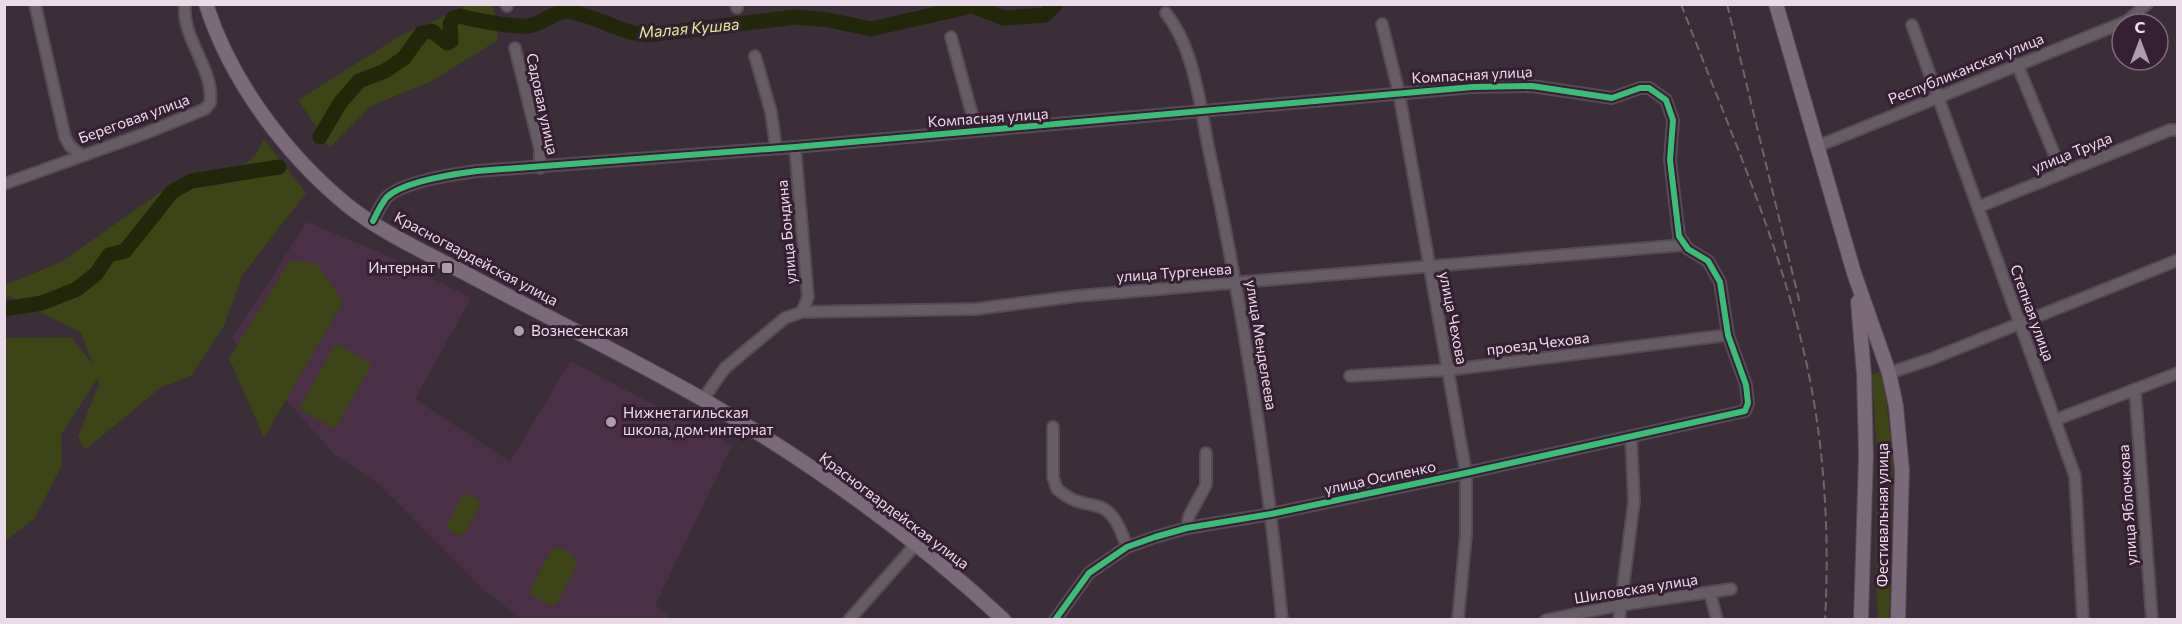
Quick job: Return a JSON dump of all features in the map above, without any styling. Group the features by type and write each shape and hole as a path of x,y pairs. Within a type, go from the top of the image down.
{"main road":[{"name":"Красногвардейская улица","path":"206,4 214,29 234,72 279,134 327,188 349,207 429,254 703,399 757,432 916,544 1004,620"},
{"name":"Фестивальная улица","path":"1776,4 1854,273 1889,373 1896,406 1902,470 1902,553 1898,620"},
{"name":"Фестивальная улица","path":"1854,273 1863,356 1866,467 1861,620"},
{"path":"1863,356 1876,350 1882,352"}],"street":[{"path":"35,4 65,137 70,146 81,155"},
{"name":"Береговая улица","path":"4,184 197,113 210,103 209,87 188,25 185,4"},
{"name":"Республиканская улица","path":"1818,146 1937,95 2127,21 2146,4"},
{"name":"улица Менделеева","path":"1166,13 1182,35 1237,284 1271,514 1282,620"},
{"name":"улица Чехова","path":"1382,24 1399,93 1428,268 1466,473 1466,534 1458,620"},
{"name":"Степная улица","path":"1912,25 2071,463 2078,492 2083,620"},
{"path":"951,37 976,129"},
{"name":"Садовая улица","path":"515,48 540,149 540,168"},
{"path":"755,56 771,112 776,148"},
{"path":"2017,64 2062,173"},
{"name":"Компасная улица","path":"373,221 387,198 404,189 457,174 795,147 976,129 1200,112 1473,87 1532,86 1612,98 1640,88 1648,88 1666,100 1671,109 1672,184 1679,236 1683,245"},
{"name":"улица Труда","path":"1978,207 2177,129"},
{"name":"улица Бондина","path":"795,147 808,297 802,312"},
{"path":"1683,245 1700,254 1714,270 1727,316 1728,335"},
{"name":"улица Тургенева","path":"703,399 725,368 785,318 802,312 976,309 1077,296 1683,245"},
{"path":"1889,373 1931,359 2178,260"},
{"name":"проезд Чехова","path":"1350,376 1448,370 1728,335"},
{"name":"улица Осипенко","path":"1055,620 1089,573 1127,547 1187,528 1271,514 1741,414 1748,403 1746,385 1728,335"},
{"path":"2055,420 2178,373"},
{"name":"улица Яблочкова","path":"2135,389 2152,620"},
{"path":"1053,427 1053,477 1057,489 1075,500 1103,506 1117,520 1127,547"},
{"path":"1619,620 1634,501 1631,436"},
{"path":"1187,528 1189,516 1206,485 1206,453"},
{"path":"849,620 916,544"},
{"name":"Шиловская улица","path":"1546,620 1620,605 1731,589"},
{"path":"1710,593 1717,620"}],"shaded area":[{"name":"Нижнетагильская школа, дом-интернат","path":"307,222 381,253 471,298 415,399 510,462 570,361 732,445 655,606 669,615 667,619 521,619 483,589 380,485 335,455 232,339"}],"green space":[{"path":"469,5 493,5 498,40 432,81 371,106 330,147 298,100 400,36"},
{"path":"264,139 306,193 242,276 224,326 192,375 160,388 85,450 78,436 99,384 97,379 61,435 62,465 35,518 5,541 5,338 71,337 93,365 81,333 5,294 5,285 61,262 162,191 220,185 255,156"},
{"path":"290,261 316,263 343,302 264,438 229,358"},
{"path":"336,343 372,364 335,429 299,409"},
{"path":"1883,371 1893,459 1889,619 1878,619 1876,583 1877,453 1872,374"},
{"path":"463,493 478,499 480,505 467,531 459,536 446,527"},
{"path":"559,547 573,555 577,565 557,603 551,606 530,594 552,549"}],"waterway":[{"name":"Малая Кушва","path":"320,137 340,103 359,81 385,71 404,58 422,33 432,31 447,43 451,41 450,24 453,18 460,16 497,24 527,26 562,12 572,12 637,34 647,35 796,17 829,20 871,29 972,6 1004,18 1045,15 1056,4"},
{"name":"Малая Кушва","path":"4,309 42,303 77,289 96,274 109,255 125,251 172,192 191,181 279,167"}],"railway":[{"path":"1681,4 1763,217 1803,348 1816,415 1824,483 1827,551 1825,620"},
{"path":"1727,4 1800,304"}],"cycle path":[{"path":"373,221 387,197 395,191 430,179 477,171 795,147 1473,87 1532,86 1612,98 1640,88 1649,88 1666,100 1673,120 1670,160 1679,236 1688,249 1708,261 1720,282 1728,335 1746,385 1748,403 1745,411 1466,473 1271,514 1187,528 1155,537 1127,547 1089,573 1055,620"}],"place":[{"name":"Интернат","path":"447,268"},
{"name":"Вознесенская","path":"519,331"},
{"name":"Нижнетагильская школа, дом-интернат","path":"611,422"}]}
